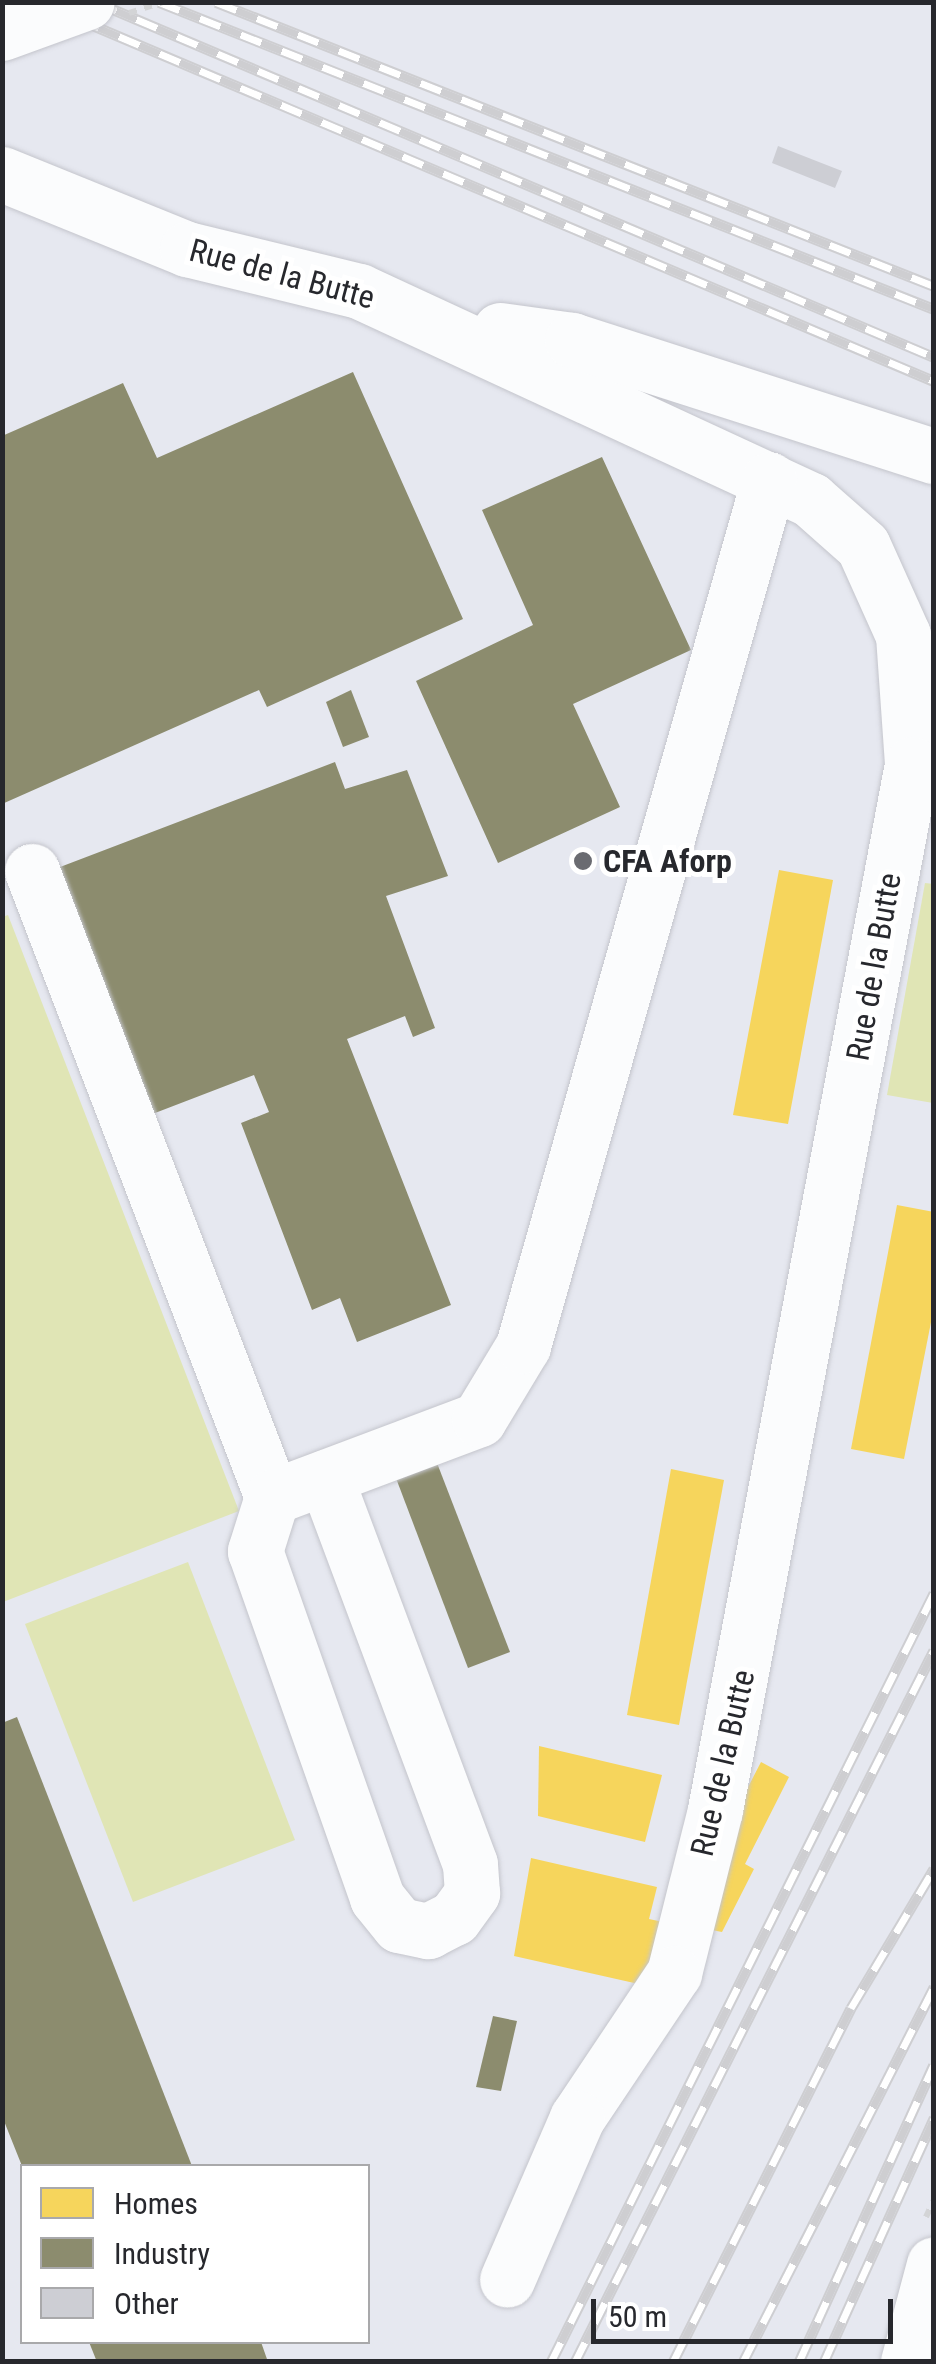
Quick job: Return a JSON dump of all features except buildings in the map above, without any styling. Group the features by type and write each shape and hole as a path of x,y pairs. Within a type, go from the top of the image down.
{"street":[{"path":"2,32 107,8"},
{"name":"Rue de la Butte","path":"2,174 188,249 359,291 811,500 864,546 904,634 912,764 743,1678 674,1973 577,2118 507,2280"},
{"path":"430,321 572,340 934,456"},
{"path":"272,1497 478,1419 523,1346 769,480"},
{"path":"32,872 272,1497 255,1551 377,1898 399,1925 428,1931 454,1918 472,1893 470,1864 324,1477"},
{"path":"908,2362 934,2264"}],"path":[{"path":"107,8 162,2"}],"green space":[{"path":"925,883 934,884 933,1103 887,1095"},
{"path":"8,915 239,1511 3,1602 2,917"},
{"path":"188,1562 295,1840 133,1902 25,1624"}],"railway":[{"path":"38,2 934,381"},
{"path":"96,2 934,357"},
{"path":"159,2 934,309"},
{"path":"216,2 934,286"},
{"path":"551,2362 934,1593"},
{"path":"575,2362 934,1650"},
{"path":"673,2362 851,2008 934,1869"},
{"path":"743,2362 934,1987"},
{"path":"799,2362 934,2065"},
{"path":"824,2362 934,2118"}],"place":[{"name":"CFA Aforp","path":"583,861"}]}
